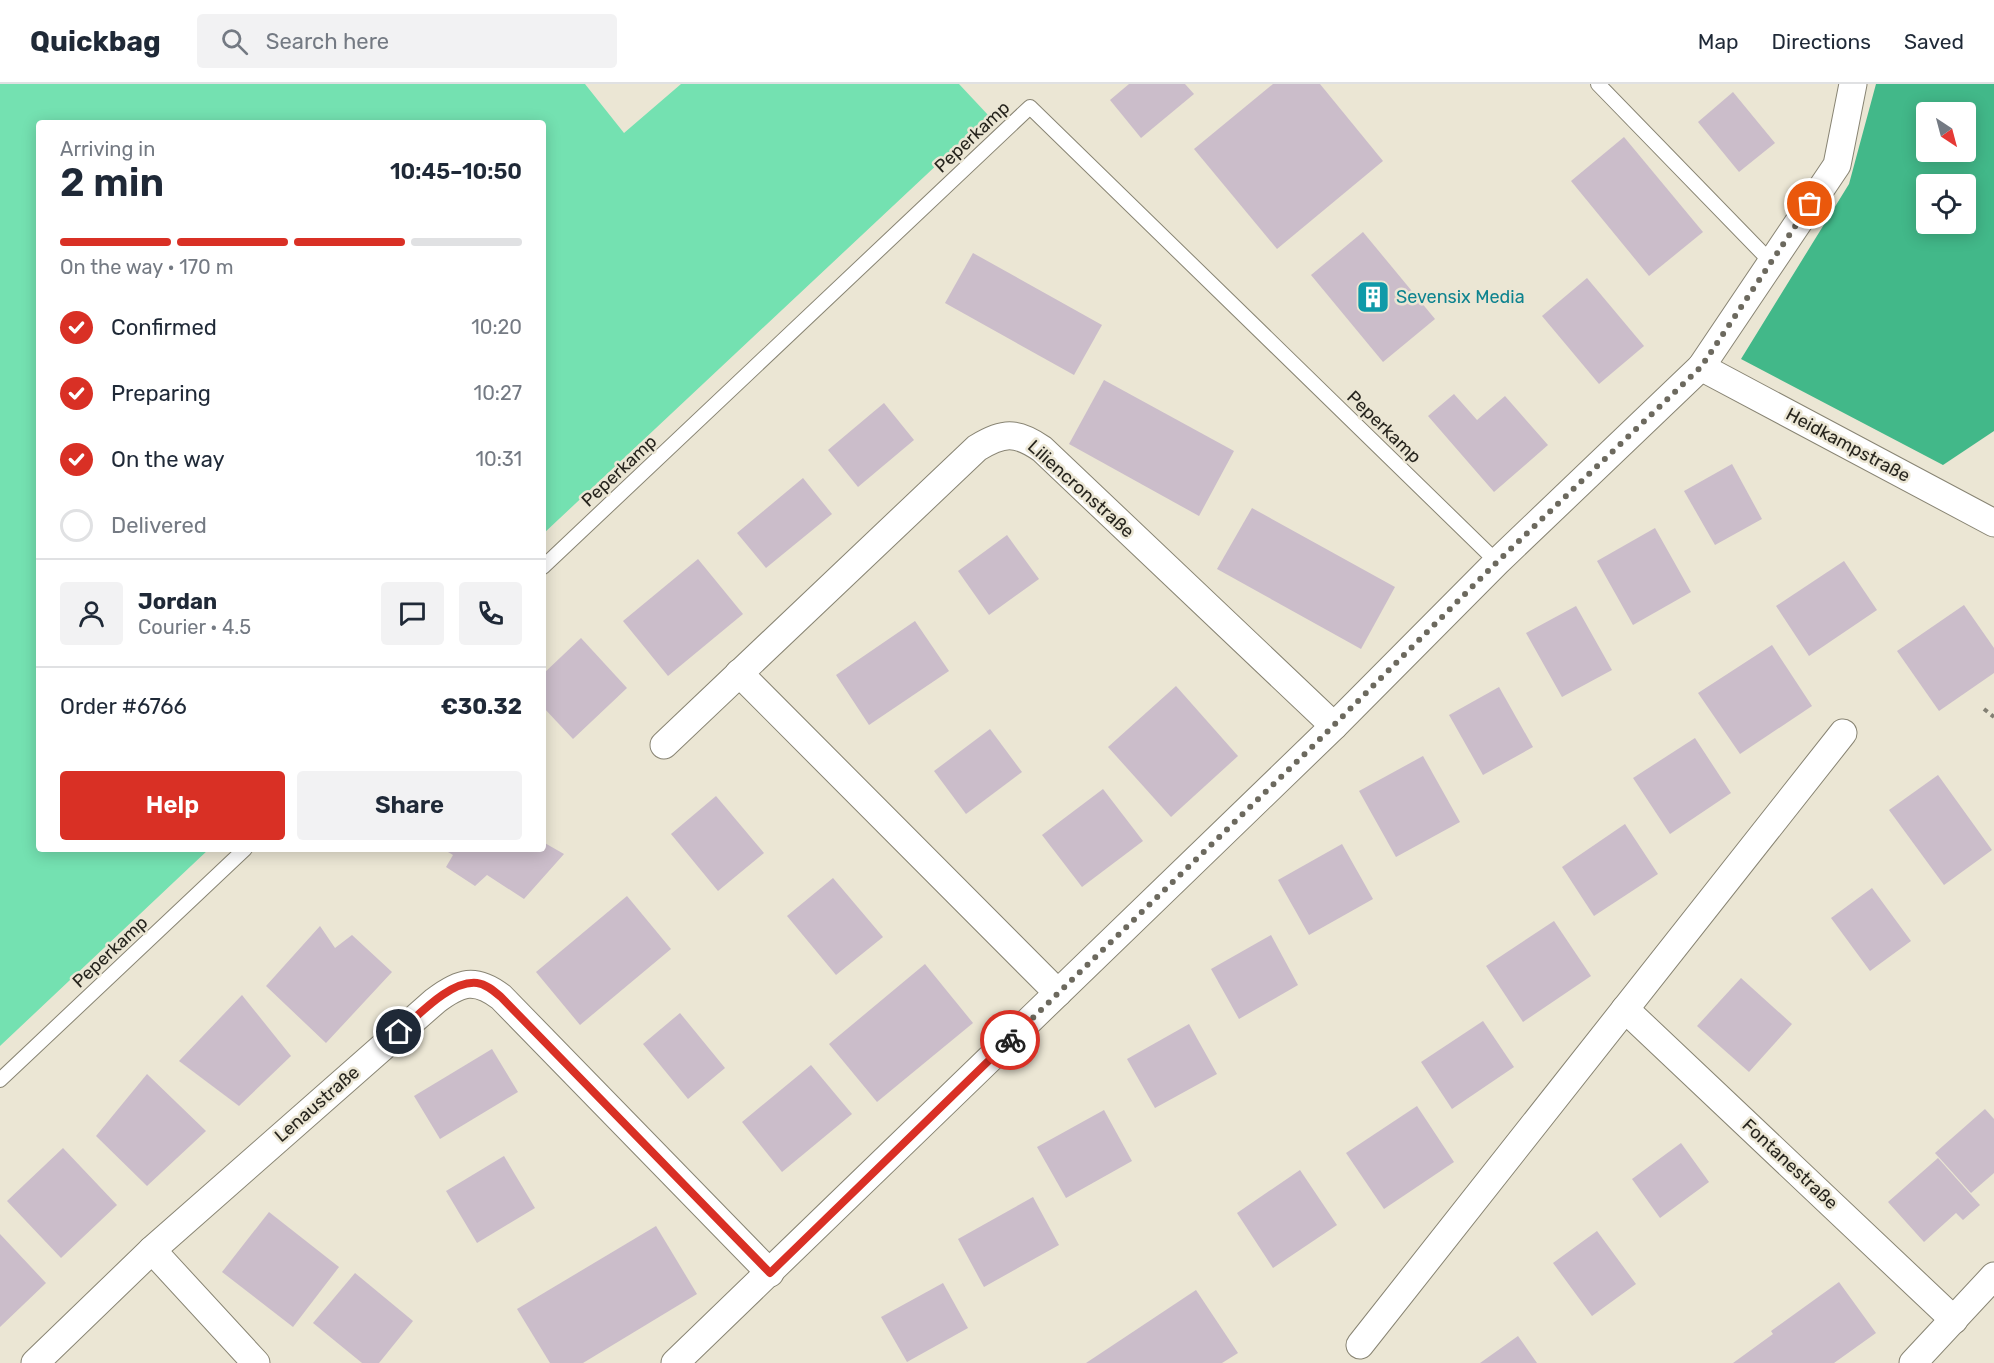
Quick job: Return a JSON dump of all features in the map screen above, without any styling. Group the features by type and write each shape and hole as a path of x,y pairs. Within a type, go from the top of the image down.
{"street":[{"path":"678,1362 1334,726 1497,562 1701,367 1837,165 1853,84"},
{"name":"Heidkampstraße","path":"1701,367 1994,523"},
{"name":"Liliencronstraße","path":"664,745 977,448 990,440 1017,435 1042,449 1334,726"},
{"path":"740,673 1058,993"},
{"path":"1360,1345 1843,733"},
{"name":"Lenaustraße","path":"35,1363 152,1250 435,1001 462,985 477,983 501,997 770,1273"},
{"name":"Fontanestraße","path":"1625,1009 1954,1320"},
{"path":"152,1250 256,1363"},
{"path":"1913,1363 1994,1276"}],"lane":[{"path":"1598,84 1771,262"},
{"name":"Peperkamp","path":"546,564 1030,107 1497,562"},
{"name":"Peperkamp","path":"0,1080 242,852"}],"path":[{"path":"1984,709 1994,717"}],"green space":[{"path":"0,84 585,84 624,133 681,84 959,84 989,116 546,531 546,120 36,120 36,852 206,852 0,1046"},
{"path":"1876,84 1994,84 1994,431 1943,465 1741,359 1849,184"}],"building":[{"path":"1129,84 1185,84 1194,94 1141,138 1110,100"},
{"path":"1273,84 1320,84 1383,161 1277,249 1194,149"},
{"path":"1733,92 1775,143 1739,172 1698,122"},
{"path":"1624,137 1703,232 1649,276 1571,181"},
{"name":"Sevensix Media","path":"1363,232 1435,319 1383,362 1311,275"},
{"path":"973,253 1102,325 1074,375 945,303"},
{"path":"1587,278 1644,346 1599,384 1542,316"},
{"path":"1104,380 1234,451 1199,516 1069,444"},
{"path":"1454,394 1477,420 1505,396 1548,445 1494,492 1428,416"},
{"path":"884,403 914,440 858,487 828,450"},
{"path":"1732,464 1762,519 1715,545 1684,491"},
{"path":"803,478 832,514 766,568 737,533"},
{"path":"1252,508 1395,587 1361,649 1217,569"},
{"path":"1655,528 1691,592 1633,625 1597,561"},
{"path":"1007,535 1039,579 989,615 958,571"},
{"path":"698,559 743,614 668,676 623,621"},
{"path":"1844,561 1877,610 1809,656 1776,606"},
{"path":"1964,605 1994,648 1994,673 1939,711 1897,651"},
{"path":"1576,606 1612,670 1562,697 1526,633"},
{"path":"915,621 949,671 869,725 836,675"},
{"path":"581,638 627,688 573,739 546,710 546,671"},
{"path":"1772,645 1812,706 1740,754 1698,693"},
{"path":"1176,686 1238,756 1171,817 1108,747"},
{"path":"1499,687 1533,747 1483,775 1449,715"},
{"path":"990,729 1022,772 966,814 934,771"},
{"path":"1695,738 1731,793 1670,834 1633,778"},
{"path":"1423,756 1460,822 1396,857 1359,791"},
{"path":"1938,775 1992,850 1944,885 1889,810"},
{"path":"1103,789 1143,841 1082,887 1042,835"},
{"path":"716,796 764,853 718,891 671,834"},
{"path":"1625,824 1658,874 1594,916 1562,867"},
{"path":"546,844 564,854 524,899 487,875 475,886 446,867 453,855 448,852 546,852"},
{"path":"1342,844 1373,899 1309,935 1278,880"},
{"path":"833,878 883,937 836,975 787,916"},
{"path":"1872,888 1911,941 1870,971 1831,918"},
{"path":"627,896 671,949 580,1025 536,972"},
{"path":"1554,921 1591,976 1523,1022 1486,966"},
{"path":"320,926 335,948 352,935 392,972 326,1043 266,986"},
{"path":"1271,935 1298,985 1239,1019 1211,969"},
{"path":"925,964 973,1023 877,1102 829,1044"},
{"path":"1741,978 1792,1024 1749,1072 1697,1026"},
{"path":"242,995 291,1056 239,1106 179,1061"},
{"path":"680,1013 725,1068 688,1099 643,1044"},
{"path":"1483,1021 1514,1067 1452,1109 1421,1062"},
{"path":"1189,1024 1217,1074 1155,1108 1127,1059"},
{"path":"492,1049 518,1092 440,1139 414,1096"},
{"path":"811,1065 852,1114 782,1172 742,1122"},
{"path":"147,1074 206,1131 147,1186 96,1136"},
{"path":"1417,1106 1454,1162 1384,1209 1346,1153"},
{"path":"1985,1109 1994,1119 1994,1173 1971,1193 1935,1153"},
{"path":"1104,1110 1132,1161 1066,1198 1037,1147"},
{"path":"1681,1143 1709,1182 1660,1218 1632,1179"},
{"path":"63,1148 117,1205 61,1258 7,1201"},
{"path":"504,1156 535,1208 477,1243 446,1191"},
{"path":"1938,1158 1980,1205 1963,1220 1956,1213 1924,1242 1888,1202"},
{"path":"1300,1170 1337,1225 1273,1268 1237,1213"},
{"path":"1033,1197 1059,1245 984,1287 958,1239"},
{"path":"269,1212 339,1267 293,1327 222,1272"},
{"path":"656,1226 697,1294 583,1363 550,1363 517,1309"},
{"path":"1597,1231 1636,1284 1592,1316 1553,1263"},
{"path":"0,1234 46,1283 0,1327"},
{"path":"355,1273 413,1321 379,1363 362,1363 313,1323"},
{"path":"1839,1282 1876,1333 1834,1363 1733,1363 1773,1334 1771,1331"},
{"path":"943,1283 968,1328 907,1362 881,1317"},
{"path":"1196,1290 1238,1353 1222,1363 1086,1363"},
{"path":"1518,1336 1537,1363 1480,1363"}],"way so far":[{"path":"1010,1040 1317,742 1497,562 1701,367 1810,204"}],"place":[{"name":"Sevensix Media","path":"1373,297"}],"route":[{"path":"399,1032 447,992 462,985 477,983 489,988 501,997 770,1273 1010,1040"}]}
